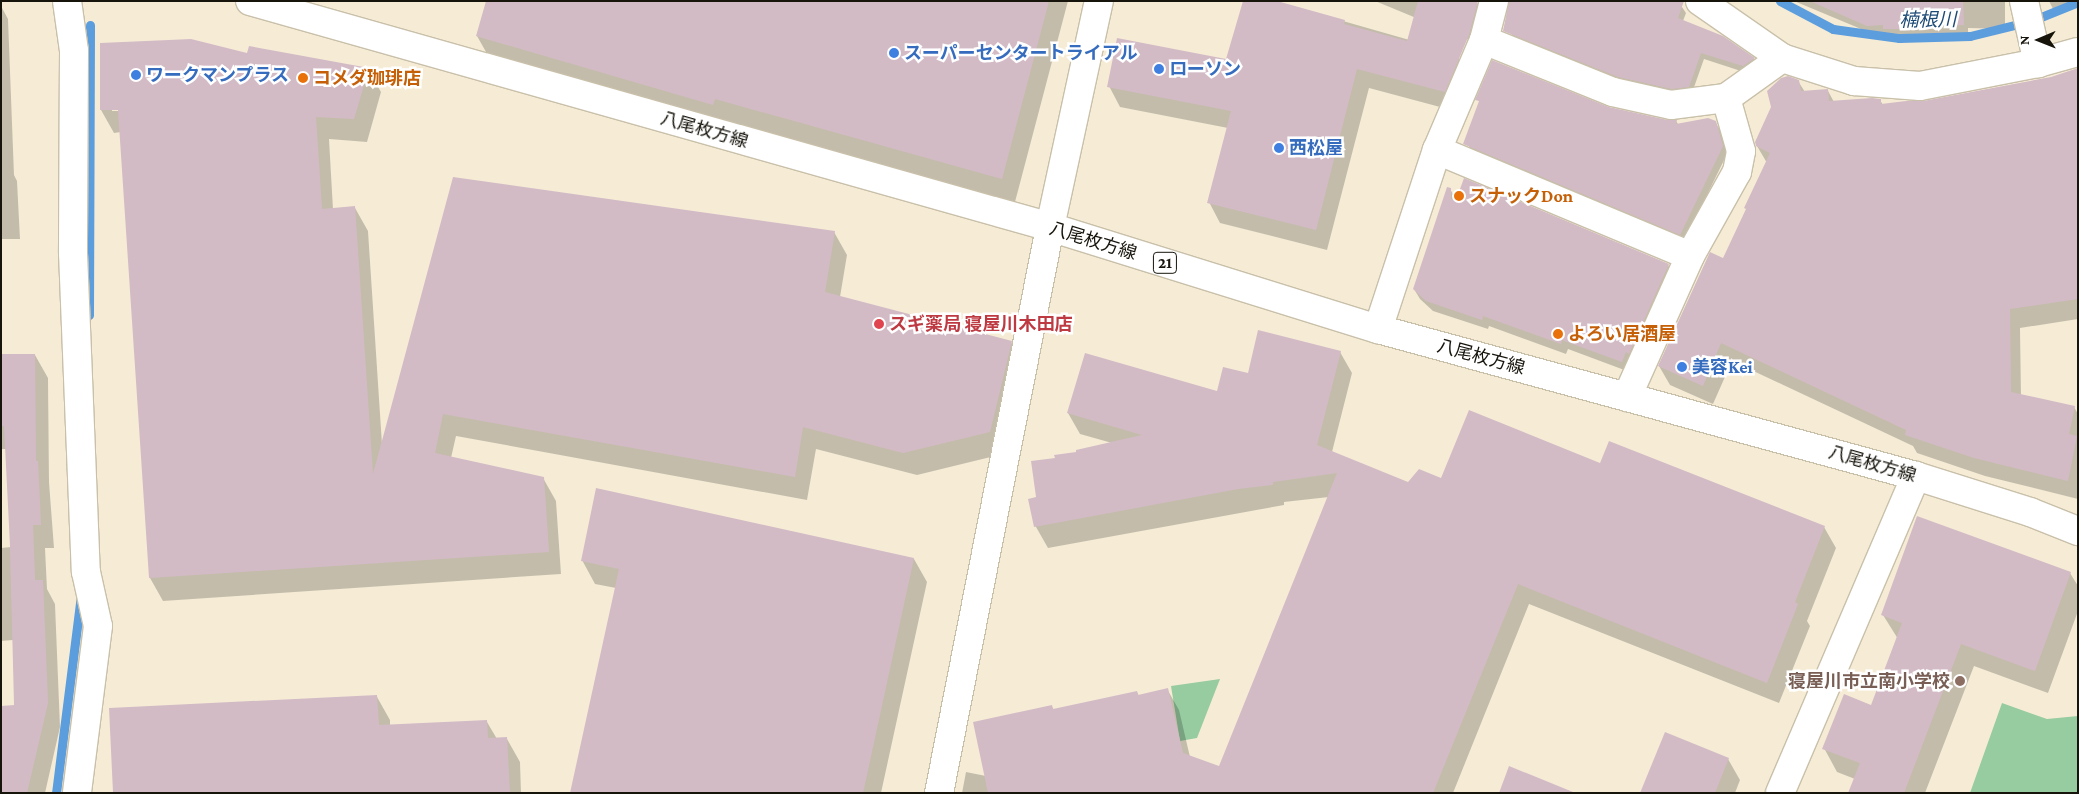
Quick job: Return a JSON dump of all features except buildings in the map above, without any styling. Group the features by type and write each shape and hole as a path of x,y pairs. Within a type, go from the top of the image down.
{"street":[{"path":"67,1 74,50 73,253 86,572 98,626 77,793"},
{"name":"八尾枚方線","path":"250,1 1050,227 1378,329 1916,476 2030,512 2078,531"},
{"path":"939,793 1050,227 1099,1"},
{"path":"1378,329 1437,150 1484,40 1494,1"},
{"path":"1700,1 1782,58 1854,81 1920,86 2036,52 2078,52"},
{"path":"2025,4 2036,52"},
{"path":"1484,40 1612,92 1671,105 1726,98 1782,58"},
{"path":"1627,397 1690,256 1737,172 1741,151 1726,98"},
{"path":"1437,150 1690,256"},
{"path":"1780,793 1916,476"}],"green space":[{"path":"1220,679 1197,738 1180,741 1171,686"},
{"path":"2002,703 2047,719 2078,716 2078,793 1970,793"}],"waterway":[{"name":"楠根川","path":"1780,1 1833,29 1899,38 1970,36 2031,21 2078,2"},
{"path":"89,315 90,25"},
{"path":"56,793 81,595"}],"place":[{"name":"スーパーセンタートライアル","path":"894,53"},
{"name":"ローソン","path":"1159,69"},
{"name":"ワークマンプラス","path":"136,75"},
{"name":"コメダ珈琲店","path":"303,78"},
{"name":"西松屋","path":"1279,148"},
{"name":"スナックDon","path":"1459,196"},
{"name":"スギ薬局 寝屋川木田店","path":"879,324"},
{"name":"よろい居酒屋","path":"1558,334"},
{"name":"美容Kei","path":"1682,367"},
{"name":"寝屋川市立南小学校","path":"1960,681"}]}
